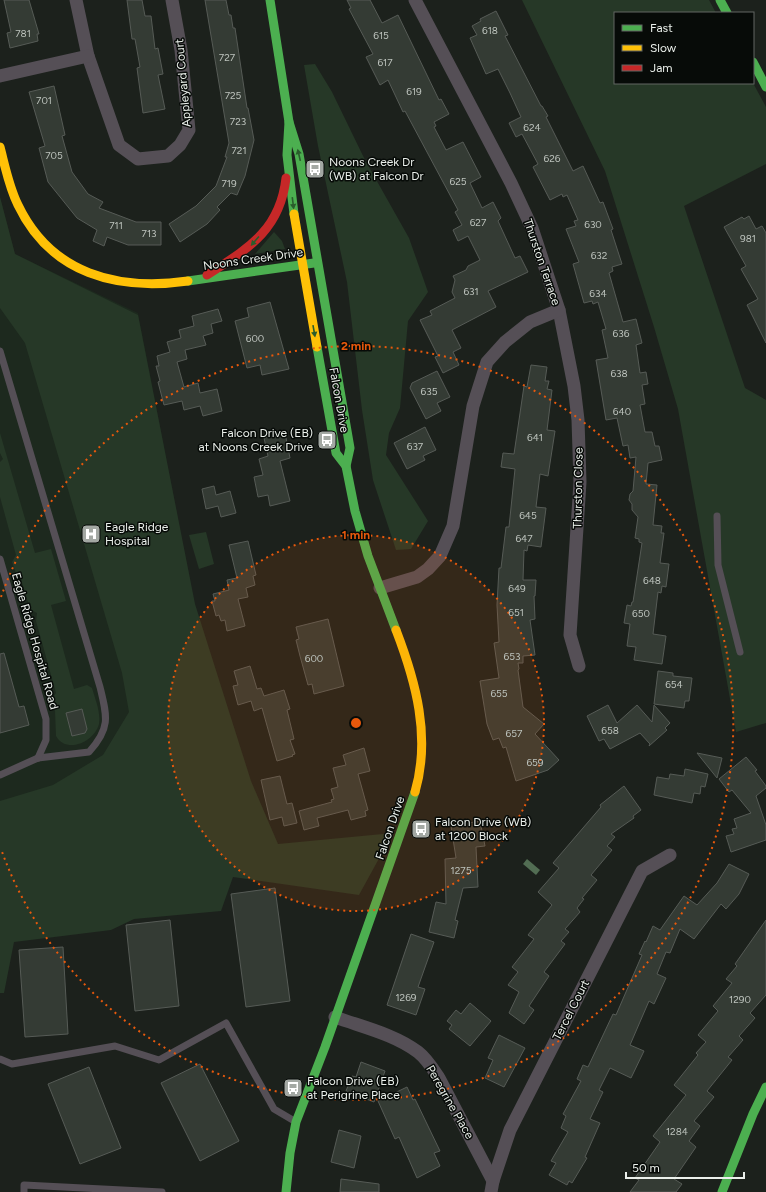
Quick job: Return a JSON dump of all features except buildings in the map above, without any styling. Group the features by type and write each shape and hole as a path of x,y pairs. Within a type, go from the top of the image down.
{"street":[{"name":"Appleyard Court","path":"76,0 88,56 119,145 138,159 168,156 180,145 189,130 181,50 172,0"},
{"name":"Noons Creek Drive","path":"0,147 10,185 21,210 33,230 53,250 76,267 98,277 121,283 155,284 202,279 317,262 300,154 289,122 270,0"},
{"name":"Thurston Terrace","path":"380,588 417,577 428,570 440,556 453,526 473,406 487,362 506,342 530,322 559,310 532,228 523,208 415,0"},
{"path":"720,0 726,12"},
{"path":"0,76 88,56"},
{"path":"754,64 766,87"},
{"name":"Falcon Drive","path":"289,122 287,155 302,264 336,453 346,466"},
{"path":"202,279 246,251 270,224 286,185 287,155"},
{"name":"Falcon Drive","path":"286,1192 290,1153 296,1122 410,809 418,780 422,730 411,669 380,588 355,511 346,466 350,448 317,262"},
{"name":"Thurston Close","path":"559,310 574,386 578,420 580,482 570,635 579,666"},
{"name":"Tercel Court","path":"492,1186 510,1130 642,871 670,854"},
{"name":"Peregrine Place","path":"335,1017 405,1044 419,1053 431,1066 439,1078 492,1186"},
{"path":"722,1192 753,1114 766,1087"}],"lane":[{"path":"0,352 106,714 106,727 99,741 89,752 38,758 0,775"},
{"path":"717,516 718,565 740,652"},
{"name":"Eagle Ridge Hospital Road","path":"0,560 46,719 46,740 38,758"},
{"path":"0,1059 12,1064 115,1046 159,1060 226,1023 274,1109 296,1122"},
{"path":"24,1192 24,1185 162,1192"}],"shaded area":[{"path":"522,0 709,0 715,12 614,12 614,84 754,84 766,107 766,164 684,206 745,388 766,400 766,723 736,732 678,409 605,171"},
{"path":"315,64 332,92 365,160 409,238 428,292 408,321 400,408 389,433 386,455 428,521 411,549 396,550 373,480 362,410 347,282 318,146 304,65"},
{"name":"Eagle Ridge Hospital","path":"0,197 15,254 138,313 231,791 0,892"},
{"name":"Eagle Ridge Hospital","path":"0,197 15,254 138,315 195,604 251,781 278,844 393,833 359,895 233,877 221,911 134,919 111,930 14,942 4,993 0,993 0,801 53,785 103,755 129,712 122,673 25,343 0,308"},
{"path":"274,232 282,241 285,249 255,254"},
{"path":"0,433 35,553 51,549 66,601 51,605 74,689 87,685 92,688 97,706 99,724 92,736 80,744 67,745 61,742 56,736 55,711 52,699 56,693 36,621 37,613 30,609 21,579 18,579 12,562 16,555 0,497 0,462 3,459 0,453"},
{"path":"206,532 214,564 199,569 189,535"},
{"path":"527,859 540,870 536,875 523,864"}],"traffic: fast":[{"path":"270,0 289,122 299,154 350,448 346,466"},
{"path":"720,0 726,12"},
{"path":"754,64 766,87"},
{"path":"289,122 287,155 294,214"},
{"path":"188,281 314,263"},
{"path":"317,347 336,453 346,466 355,511 368,556 396,630"},
{"path":"286,1192 290,1153 296,1122 325,1047 415,792"},
{"path":"722,1192 753,1114 766,1087"}],"traffic: slow":[{"path":"0,147 10,184 18,205 32,228 48,247 68,262 89,273 112,280 136,283 188,281"},
{"path":"294,214 317,347"},
{"path":"396,630 410,670 419,710 422,751 420,771 415,792"}],"traffic: jam":[{"path":"207,275 248,247 269,225 277,212 283,196 286,178"}],"place":[{"name":"Noons Creek Dr (WB) at Falcon Dr","path":"315,169"},
{"name":"Falcon Drive (EB) at Noons Creek Drive","path":"327,440"},
{"name":"Eagle Ridge Hospital","path":"91,534"},
{"name":"Falcon Drive (WB) at 1200 Block","path":"421,829"},
{"name":"Falcon Drive (EB) at Perigrine Place","path":"293,1088"}]}
